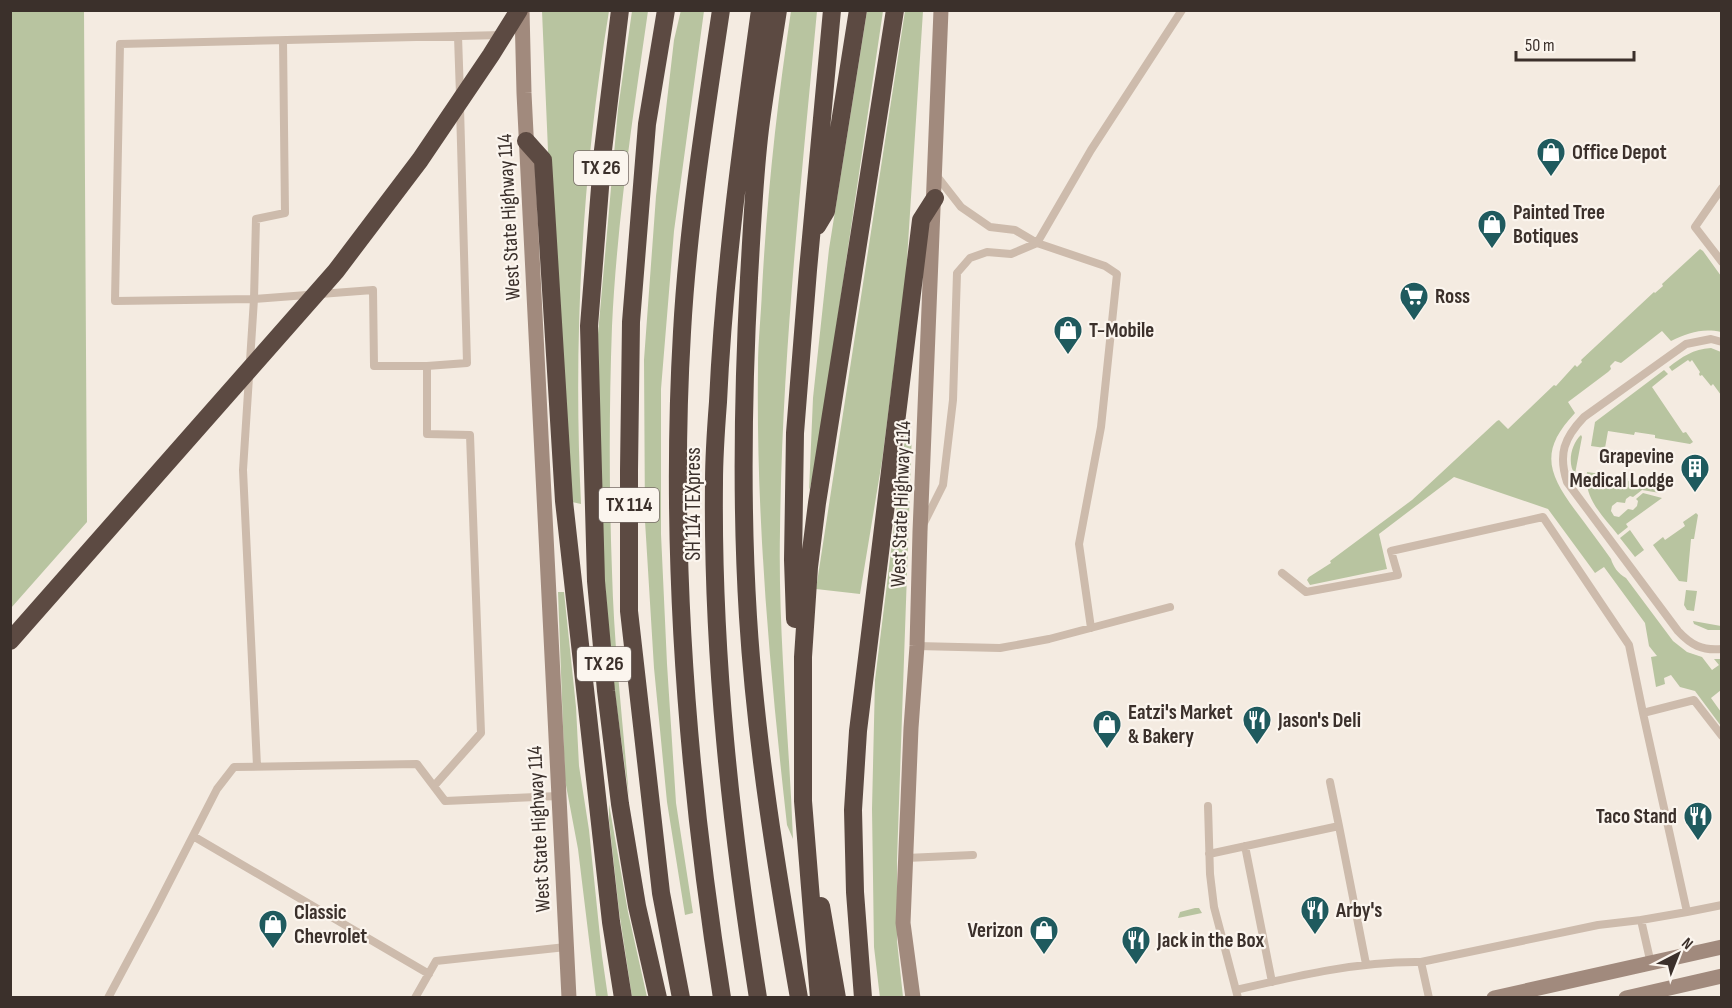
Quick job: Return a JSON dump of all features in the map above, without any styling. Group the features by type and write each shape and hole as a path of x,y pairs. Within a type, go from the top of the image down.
{"highway":[{"path":"10,641 336,271 420,160 520,10"},
{"name":"TX 26","path":"620,10 603,150 589,326 596,581 606,691 620,804 633,883 658,998"},
{"name":"TX 114","path":"666,10 647,124 631,322 628,470 629,612 661,893 681,998"},
{"name":"SH 114 TEXpress","path":"722,10 704,120 686,286 677,476 680,615 687,724 704,887 722,998"},
{"name":"SH 114 TEXpress","path":"758,998 740,881 723,719 715,618 714,480 721,337 733,213 760,10"},
{"path":"778,10 760,130 753,203 746,342 744,480 748,617 760,736 777,872 799,998"},
{"path":"832,10 795,433 793,560 800,734 818,888 837,998"},
{"path":"811,238 826,211 858,10"},
{"path":"819,998 803,801 804,657 809,567 817,503 895,10"},
{"path":"526,141 543,160 564,501 611,922 622,998"},
{"path":"863,998 856,903 853,810 858,731 921,220 934,198"}],"main road":[{"name":"West State Highway 114","path":"520,10 569,998"},
{"name":"West State Highway 114","path":"913,998 903,923 911,728 917,646 941,10"},
{"path":"1494,998 1722,947"},
{"path":"1651,964 1657,994"},
{"path":"1626,998 1657,994 1722,976"}],"lane":[{"path":"920,532 943,485 953,400 957,273 970,258 987,252 1011,254 1037,243 1091,150 1182,10"},
{"path":"458,36 467,363 374,366 373,290 254,299 115,301 120,44 458,36 522,35"},
{"path":"257,766 243,470 254,299 256,219 285,213 283,40"},
{"path":"935,174 961,207 990,226 1015,230 1037,243 1105,266 1117,274 1101,428 1079,544 1091,628"},
{"path":"1722,188 1695,227 1722,262"},
{"path":"1722,342 1711,339 1699,340 1677,350 1584,417 1572,429 1562,455 1567,482 1678,631 1690,643 1702,649 1722,650"},
{"path":"427,366 427,434 470,435 481,733 434,786"},
{"path":"1282,573 1306,592 1398,575 1391,551 1543,517 1629,645 1687,912"},
{"path":"917,646 1000,648 1091,628 1170,607"},
{"path":"1643,713 1694,700 1722,736"},
{"path":"108,998 217,789 234,767 417,764 446,801 558,796"},
{"path":"1330,782 1366,964"},
{"path":"1208,806 1209,854 1214,907 1237,994 1272,982 1366,964 1421,962 1598,925 1641,920 1722,904"},
{"path":"1209,854 1339,826"},
{"path":"193,836 429,974"},
{"path":"1245,846 1272,982"},
{"path":"906,858 974,855"},
{"path":"1641,920 1651,964"},
{"path":"415,998 436,961 566,947"},
{"path":"1421,962 1429,998"}],"green space":[{"path":"11,10 84,11 87,522 11,608"},
{"path":"681,10 704,11 674,231 661,389 661,534 667,664 676,803 693,913 685,915 667,802 654,668 645,521 644,360 656,196 674,40"},
{"path":"542,11 609,11 592,134 582,257 578,380 581,504 572,502 550,197"},
{"path":"632,11 648,11 626,168 618,247 610,388 613,600 629,798 611,664 604,571 598,334 618,109"},
{"path":"791,11 817,11 793,271 784,401 780,531 782,646 793,839 787,825 770,654 759,482 758,424 758,348 767,220 777,115"},
{"path":"867,11 883,11 816,465 809,491 813,398 829,249"},
{"path":"905,11 923,11 906,275 882,461 860,594 816,589"},
{"path":"1700,249 1721,276 1721,332 1695,332 1671,341 1662,331 1621,363 1615,361 1608,372 1568,402 1575,413 1556,438 1551,461 1558,484 1611,559 1616,570 1626,578 1673,641 1687,652 1702,657 1712,670 1719,665 1714,659 1721,659 1721,690 1711,698 1721,712 1721,726 1695,691 1680,687 1671,675 1664,678 1665,684 1656,687 1651,657 1657,656 1649,646 1645,623 1604,567 1595,573 1548,509 1454,477 1379,534 1387,569 1310,585 1307,580 1309,577 1331,563 1330,561 1412,500 1497,421 1499,420 1508,429 1554,385 1556,386 1575,365 1577,367 1582,362 1581,360 1663,286 1662,284"},
{"path":"1711,348 1721,352 1721,395 1713,384 1711,386 1702,375 1700,376 1692,360 1690,362 1688,360 1672,371 1669,367 1693,352"},
{"path":"1664,370 1668,374 1652,387 1683,433 1686,432 1693,442 1690,444 1655,438 1655,435 1635,432 1634,435 1608,431 1605,448 1591,446 1595,422"},
{"path":"906,430 912,430 897,860 897,941 903,997 880,998 874,947 872,809 875,680"},
{"path":"1581,435 1575,474 1571,465 1571,454"},
{"path":"1587,472 1628,478 1628,481 1647,484 1648,481 1668,484 1667,488 1660,493 1642,490 1626,499 1625,503 1617,502 1612,506 1611,511 1614,516 1619,517 1628,509 1633,510 1637,506 1636,499 1643,493 1662,498 1626,524 1628,527 1618,535 1591,498"},
{"path":"1696,513 1698,515 1694,539 1691,539 1687,582 1679,581 1653,545 1663,537 1665,540 1685,526 1683,522"},
{"path":"1630,530 1644,550 1635,557 1620,538"},
{"path":"1686,590 1697,591 1694,611 1687,610 1684,605"},
{"path":"558,592 564,592 576,707 579,766 589,830 608,997 596,997 578,849 565,780"},
{"path":"1693,621 1721,626 1721,630 1708,630 1694,624"},
{"path":"609,804 628,912 647,997 632,997 619,911"},
{"path":"1199,908 1202,913 1178,918 1180,912"}],"place":[{"name":"Office Depot","path":"1551,178"},
{"name":"Painted Tree Botiques","path":"1492,250"},
{"name":"Ross","path":"1414,322"},
{"name":"T-Mobile","path":"1068,356"},
{"name":"Grapevine Medical Lodge","path":"1695,494"},
{"name":"Jason's Deli","path":"1257,746"},
{"name":"Eatzi's Market & Bakery","path":"1107,750"},
{"name":"Taco Stand","path":"1698,842"},
{"name":"Arby's","path":"1315,936"},
{"name":"Classic Chevrolet","path":"273,950"},
{"name":"Verizon","path":"1044,956"},
{"name":"Jack in the Box","path":"1136,966"}]}
